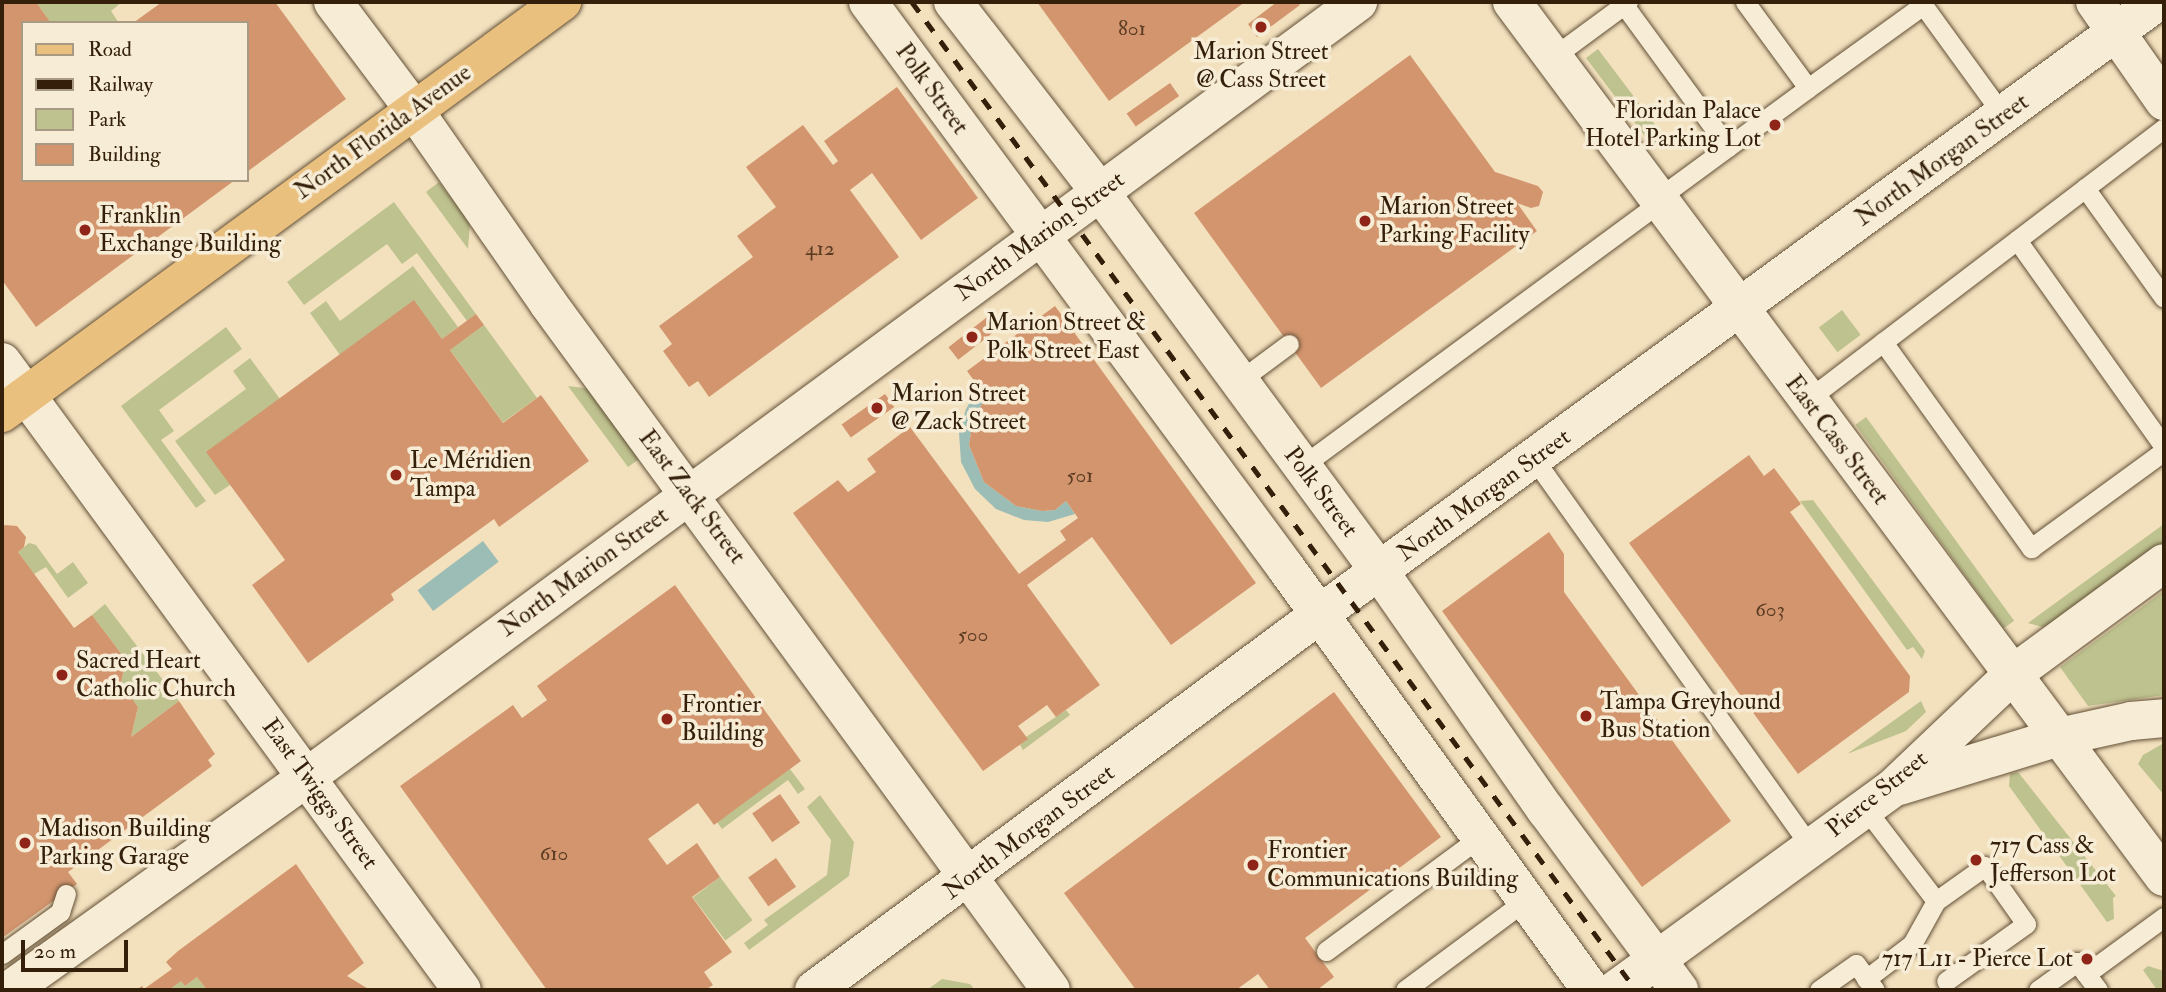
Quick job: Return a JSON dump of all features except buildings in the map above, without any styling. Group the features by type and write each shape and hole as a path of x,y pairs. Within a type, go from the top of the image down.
{"main road":[{"name":"North Florida Avenue","path":"14,405 562,2"}],"street":[{"name":"East Zack Street","path":"333,2 414,110 548,303 690,493 1051,990"},
{"name":"Polk Street","path":"868,2 1320,615 1591,990"},
{"name":"Polk Street","path":"953,2 1100,192 1380,571 1546,810 1679,990"},
{"name":"North Marion Street","path":"10,990 307,777 1358,2"},
{"name":"East Cass Street","path":"1512,2 2164,877"},
{"name":"North Morgan Street","path":"814,990 1320,615 2003,116 2106,16 2157,2"},
{"path":"2106,16 2164,101"},
{"name":"East Twiggs Street","path":"2,362 14,405 307,777 462,990"},
{"name":"Pierce Street","path":"1615,990 1880,797 2013,674 2164,564"},
{"path":"1880,797 2059,737 2131,721 2164,718"}],"lane":[{"path":"1745,2 1808,88"},
{"path":"1553,57 1626,3 1728,147"},
{"path":"1302,466 1728,147 1923,5 2003,116"},
{"path":"1807,400 2164,128"},
{"path":"2085,188 2164,298"},
{"path":"1882,342 2031,548 2164,449 2017,240"},
{"path":"1239,381 1289,344"},
{"path":"1534,459 1811,847"},
{"path":"1880,797 1936,901"},
{"path":"1326,951 1480,837"},
{"path":"1819,990 1856,964 1871,985 1912,944 1936,901 1985,866 2026,924 1946,981"},
{"path":"2,954 60,912 66,894"},
{"path":"1405,990 1526,900"},
{"path":"2086,974 2164,917"},
{"path":"2038,990 2077,962 2098,990"}],"green space":[{"path":"36,2 122,2 111,11 118,21 50,21"},
{"path":"1598,49 1667,140 1655,149 1586,58"},
{"path":"439,182 470,223 468,249 426,192"},
{"path":"394,202 476,314 467,321 417,253 402,264 387,244 304,305 287,282"},
{"path":"413,266 458,327 442,339 414,301 340,355 310,313 326,301 340,321"},
{"path":"1842,310 1861,335 1837,352 1819,327"},
{"path":"484,325 537,398 503,422 450,350"},
{"path":"226,327 242,349 159,410 174,431 161,440 206,501 196,508 121,406"},
{"path":"250,358 280,399 230,485 215,495 175,441 246,389 233,371"},
{"path":"568,386 592,389 642,457 628,467"},
{"path":"1866,417 2014,621 2004,629 1855,425"},
{"path":"1813,500 1925,651 1922,659 1913,647 1907,650 1800,501"},
{"path":"2164,524 2164,545 2046,628 2028,623"},
{"path":"29,543 36,545 57,574 73,562 88,583 68,598 46,567 34,574 18,552"},
{"path":"2164,591 2164,695 2088,706 2060,667"},
{"path":"105,604 179,701 131,737 138,707 121,683 124,668 129,664 92,615"},
{"path":"1921,701 1926,712 1906,731 1847,754"},
{"path":"1066,710 1070,715 1023,750 1020,745 1026,737"},
{"path":"2164,743 2164,795 2138,764 2143,755"},
{"path":"790,769 805,789 798,794 788,780 722,829 717,822"},
{"path":"2018,772 2116,896 2113,898 2114,919 2107,922 2009,786 2010,774"},
{"path":"820,795 854,842 849,876 749,950 744,943 768,925 764,920 827,875 831,840 807,807"},
{"path":"720,877 752,920 725,941 693,897"},
{"path":"2148,966 2164,971 2164,990 2157,990 2143,970"},
{"path":"197,977 207,990 169,990 181,981 185,986"},
{"path":"942,979 970,984 975,990 927,990"}],"water":[{"path":"979,387 986,397 973,420 969,445 984,482 1016,506 1042,511 1055,510 1066,501 1075,514 1048,522 1024,520 996,509 975,489 961,462 959,433 966,409"},
{"path":"483,541 499,562 433,611 418,590"}],"railway":[{"path":"912,2 1636,990"}],"place":[{"name":"Marion Street @ Cass Street","path":"1261,27"},
{"name":"Floridan Palace Hotel Parking Lot","path":"1775,125"},
{"name":"Marion Street Parking Facility","path":"1365,221"},
{"name":"Franklin Exchange Building","path":"85,230"},
{"name":"Marion Street & Polk Street East","path":"972,337"},
{"name":"Marion Street @ Zack Street","path":"877,408"},
{"name":"Le Méridien Tampa","path":"396,475"},
{"name":"Sacred Heart Catholic Church","path":"62,675"},
{"name":"Tampa Greyhound Bus Station","path":"1586,716"},
{"name":"Frontier Building","path":"667,719"},
{"name":"Madison Building Parking Garage","path":"25,843"},
{"name":"717 Cass & Jefferson Lot","path":"1976,860"},
{"name":"Frontier Communications Building","path":"1253,865"},
{"name":"717 L11 - Pierce Lot","path":"2087,959"}]}
